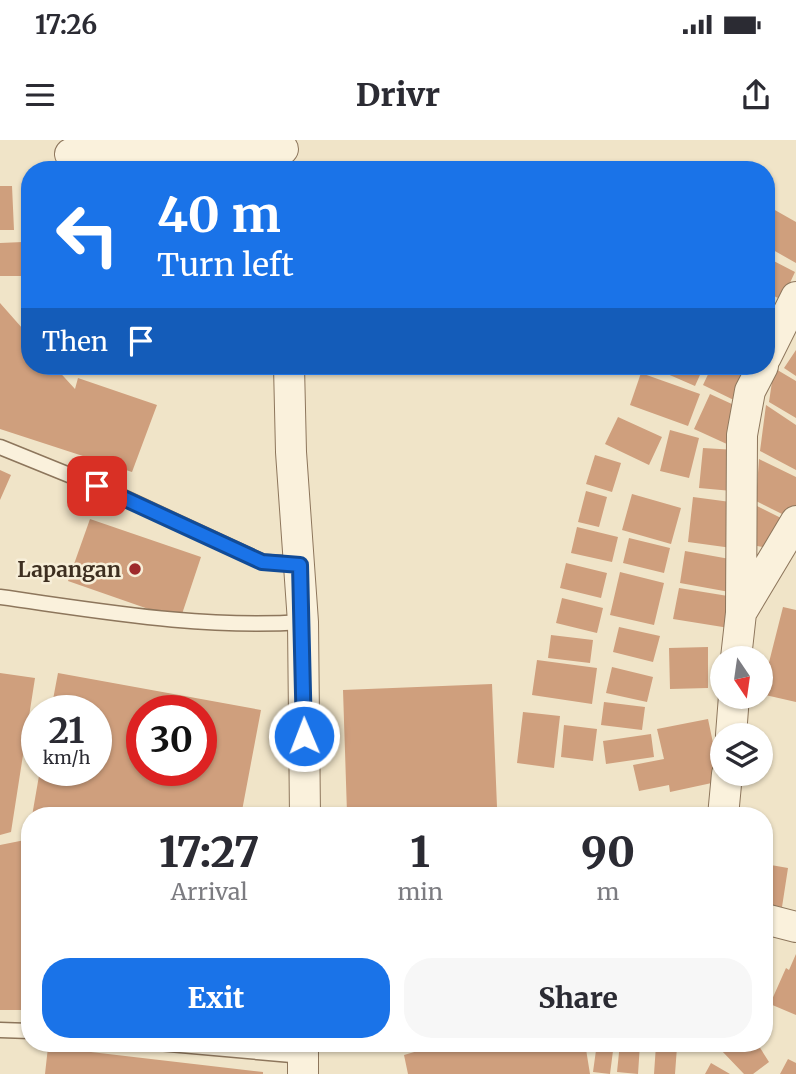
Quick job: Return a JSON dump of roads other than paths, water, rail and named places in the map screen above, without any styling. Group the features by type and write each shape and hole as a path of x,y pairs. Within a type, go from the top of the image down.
{"street":[{"path":"70,154 115,148 283,153"},
{"path":"775,339 796,297"},
{"path":"289,375 291,452 303,622 305,807"},
{"path":"737,646 741,613 744,465 741,435 750,391 758,375"},
{"path":"741,613 796,521"},
{"path":"724,807 726,786"},
{"path":"773,921 796,927"}],"lane":[{"path":"0,447 121,496 262,562 300,565"},
{"path":"0,597 181,622 248,626 303,622"},
{"path":"0,1030 21,1031"},
{"path":"245,1052 303,1058"}],"place":[{"name":"Lapangan","path":"135,569"}]}
